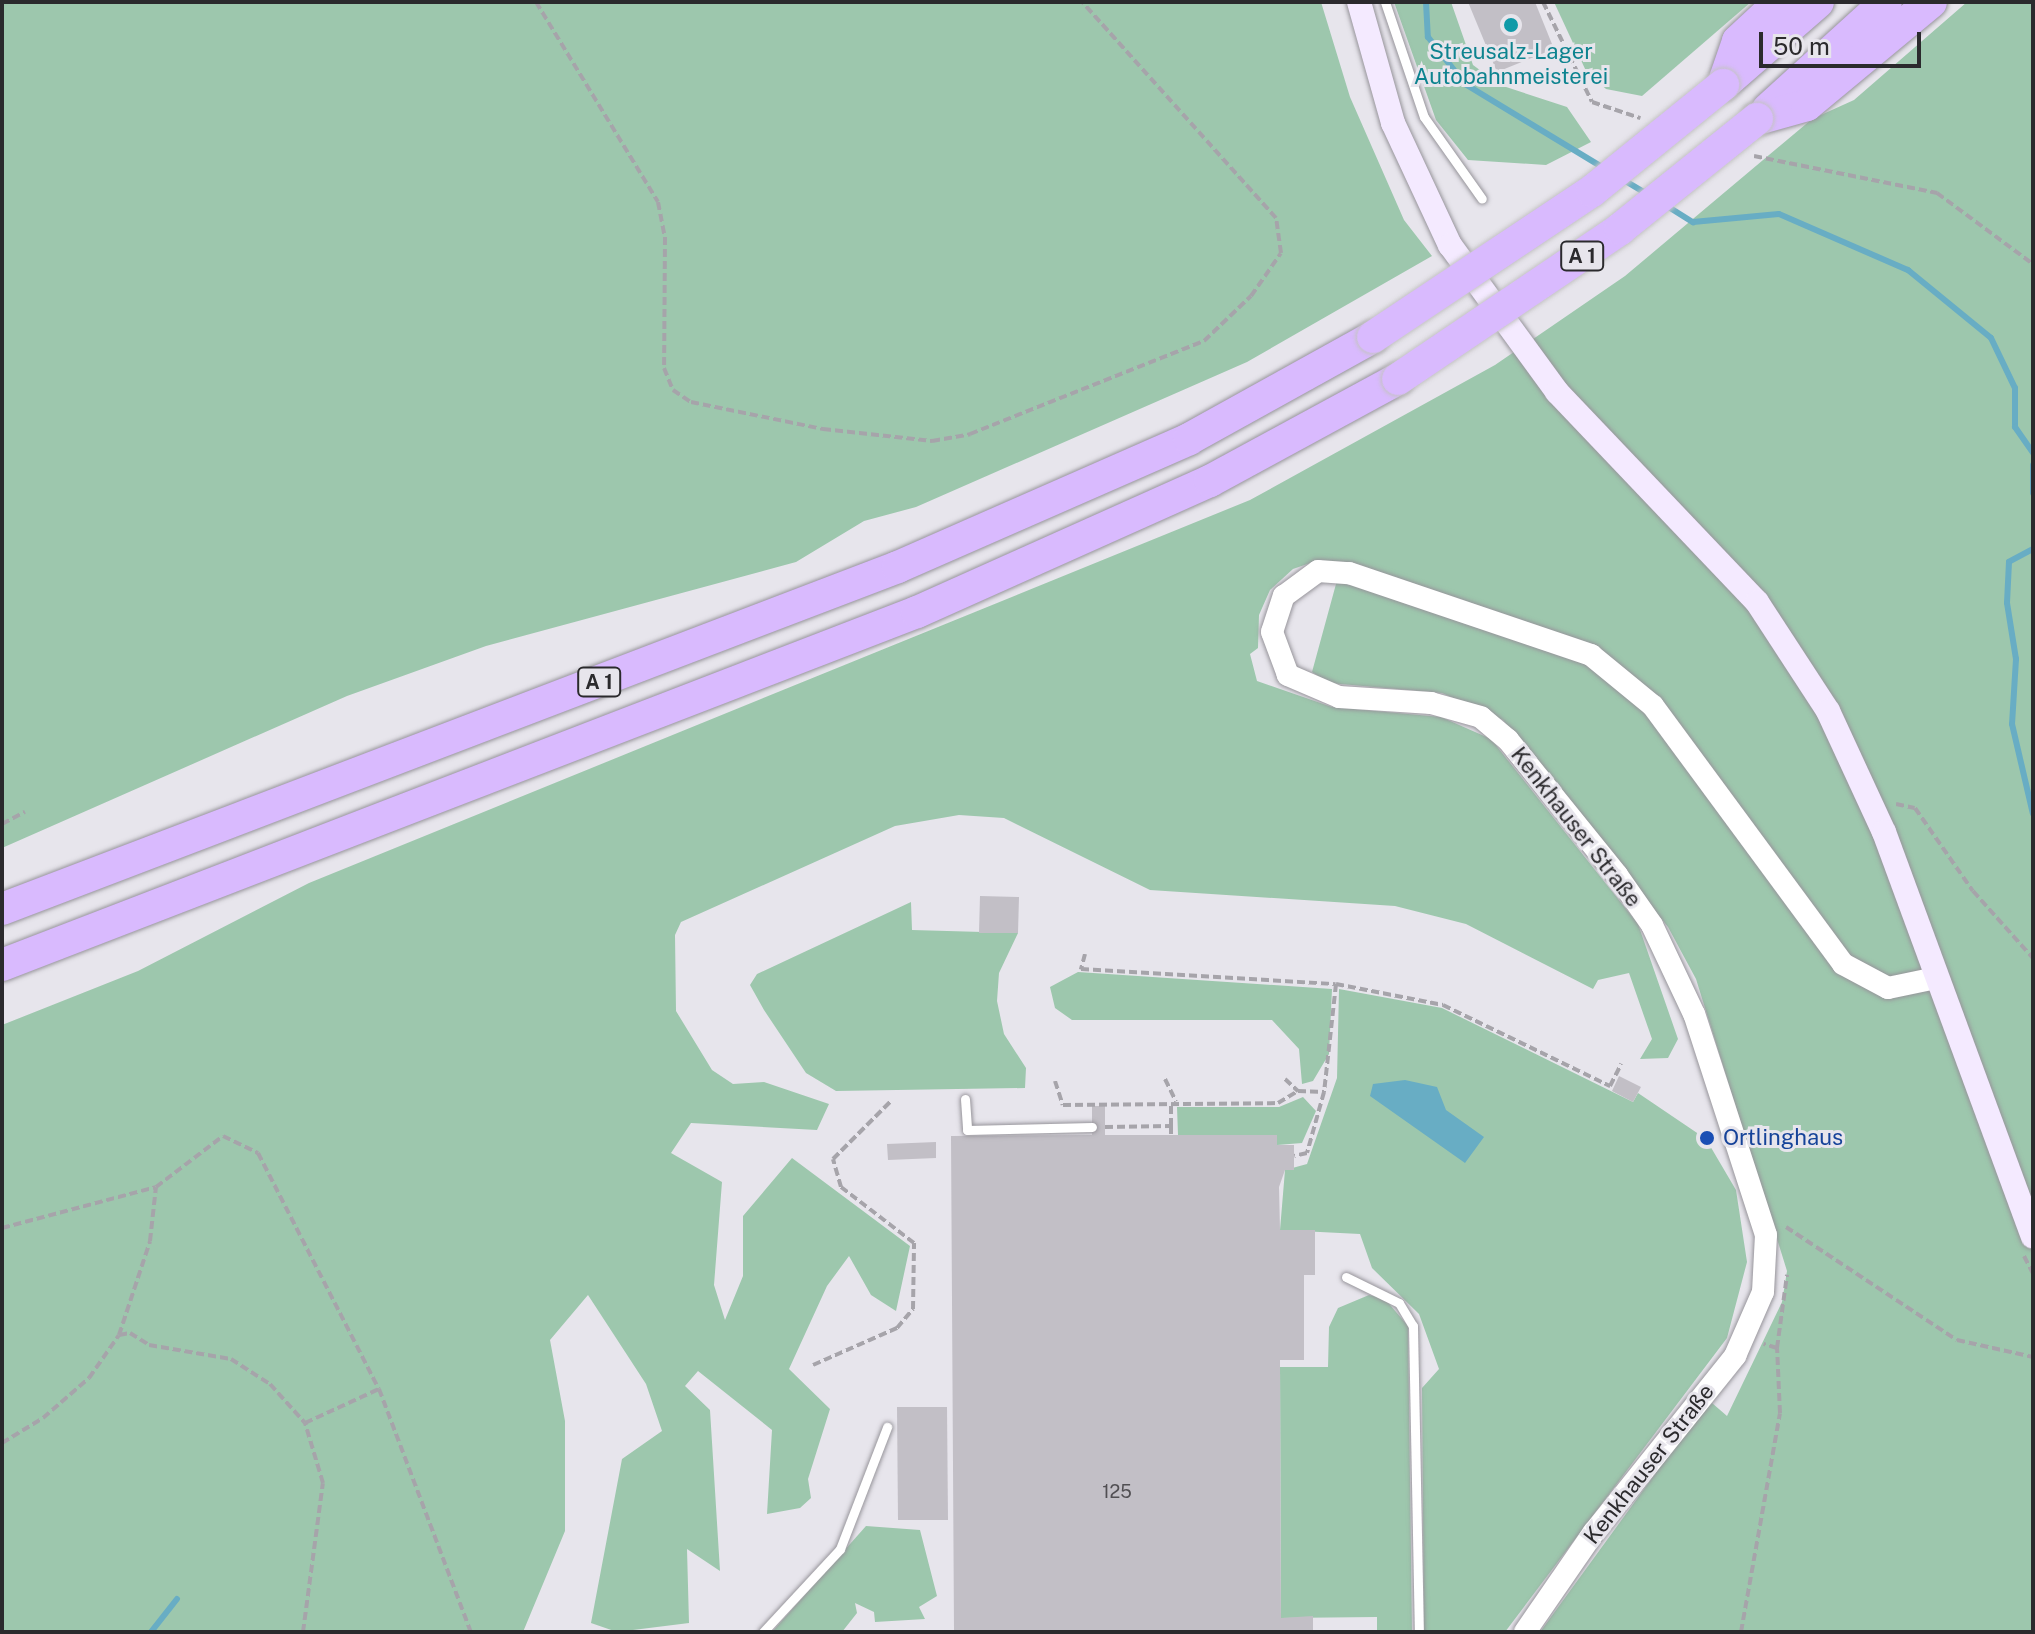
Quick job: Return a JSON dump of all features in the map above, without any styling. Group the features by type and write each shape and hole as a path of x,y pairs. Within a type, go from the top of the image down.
{"highway":[{"path":"1723,85 1738,41 1780,2"},
{"name":"A 1","path":"2,909 898,567 1189,439 1373,337 1592,191 1723,85 1818,2"},
{"name":"A 1","path":"2,965 917,612 1210,481 1398,379 1620,229 1757,119 1886,2"},
{"path":"1757,119 1807,105 1931,2"}],"main road":[{"path":"1359,2 1393,123 1450,245 1557,392 1757,602 1816,690 1870,800 1936,978 2026,1242"}],"street":[{"name":"Kenkhauser Straße","path":"1525,1632 1746,1335 1763,1292 1766,1235 1694,1014 1652,925 1564,806 1481,717 1431,703 1339,697 1288,675 1272,632 1284,596 1318,571 1349,573 1591,655 1653,706 1843,964 1888,988 1936,978"}],"lane":[{"path":"1385,2 1424,117 1482,199"},
{"path":"965,1099 967,1130 1092,1127"},
{"path":"1346,1277 1399,1303 1413,1326 1419,1632"},
{"path":"763,1632 840,1549 887,1427"}],"path":[{"path":"536,2 658,202 665,237 664,368 673,390 691,402 823,429 932,441 970,434 1204,341 1251,296 1281,253 1276,218 1082,2"},
{"path":"1543,2 1592,102 1649,121"},
{"path":"1750,154 1937,193 2033,264"},
{"path":"1870,800 1915,808 1973,891 2033,958"},
{"path":"2,824 25,812"},
{"path":"1085,954 1081,969 1336,984 1443,1005 1610,1086 1621,1064"},
{"path":"1294,1156 1307,1153 1324,1092 1336,984"},
{"path":"1165,1079 1174,1103 1171,1135"},
{"path":"1285,1079 1298,1091"},
{"path":"1055,1081 1063,1105 1278,1103 1298,1091 1324,1092"},
{"path":"813,1365 897,1328 913,1309 914,1243 841,1187 833,1159 891,1101"},
{"path":"1105,1127 1171,1126"},
{"path":"2,1228 156,1187 223,1136 258,1153 379,1389 471,1632"},
{"path":"2,1443 89,1378 119,1335 150,1241 156,1187"},
{"path":"1783,1237 1782,1224 1957,1340 2033,1357"},
{"path":"2026,1242 2033,1274"},
{"path":"1741,1632 1780,1413 1777,1348 1789,1290 1786,1264"},
{"path":"119,1335 231,1359 270,1384 305,1423 323,1483 303,1632"},
{"path":"1746,1335 1777,1348"},
{"path":"305,1423 379,1389"}],"green space":[{"path":"2,2 1321,2 1350,97 1404,220 1432,256 1247,362 916,507 864,521 796,562 486,646 347,696 2,848"},
{"path":"1394,2 1451,2 1473,65 1500,85 1567,107 1591,142 1546,165 1468,160 1436,120"},
{"path":"1554,2 1751,2 1642,96 1606,89 1586,71"},
{"path":"1967,2 2033,2 2033,1632 1540,1632 1690,1426 1712,1403 1727,1416 1782,1302 1787,1271 1696,979 1668,927 1503,720 1442,693 1329,683 1312,672 1342,562 1316,561 1293,569 1270,590 1259,615 1258,648 1250,654 1257,681 1332,707 1441,717 1491,739 1638,924 1678,1039 1668,1058 1640,1059 1652,1039 1629,973 1598,980 1593,989 1466,924 1395,906 1150,890 1004,818 959,815 895,826 681,922 675,935 676,1011 712,1070 733,1084 764,1082 829,1104 817,1130 691,1123 671,1153 722,1182 714,1285 725,1320 743,1276 743,1216 792,1158 910,1246 896,1311 871,1295 849,1256 827,1286 789,1369 830,1409 808,1479 811,1498 800,1508 767,1514 772,1430 698,1371 685,1386 710,1410 720,1571 687,1549 689,1623 617,1632 591,1623 622,1459 662,1431 646,1384 588,1295 550,1340 565,1421 565,1531 523,1632 2,1632 2,1025 138,971 309,883 1250,500 1495,365 1625,276 1812,119 1854,100"},
{"path":"911,902 912,930 1018,933 999,973 997,1001 1004,1034 1026,1068 1025,1088 836,1091 806,1073 764,1010 750,985 757,974"},
{"path":"1078,972 1332,989 1329,1054 1313,1081 1302,1084 1299,1049 1272,1020 1072,1020 1055,1008 1050,987"},
{"path":"1339,989 1442,1008 1633,1102 1638,1093 1706,1139 1736,1190 1747,1262 1727,1338 1505,1632 1424,1632 1422,1388 1439,1369 1419,1314 1372,1268 1360,1234 1280,1230 1285,1170 1307,1164 1337,1078"},
{"path":"1303,1097 1316,1111 1302,1143 1277,1145 1277,1135 1178,1135 1177,1107 1279,1107"},
{"path":"1369,1295 1385,1299 1408,1326 1412,1632 1377,1632 1377,1617 1281,1618 1280,1367 1328,1367 1329,1327 1338,1308"},
{"path":"866,1526 920,1530 937,1596 919,1607 925,1619 875,1622 874,1612 855,1603 857,1613 842,1632 772,1632"}],"water":[{"path":"1405,1080 1437,1087 1446,1110 1484,1137 1465,1163 1370,1096 1373,1084"}],"building":[{"name":"Streusalz-Lager Autobahnmeisterei","path":"1468,2 1535,2 1554,49 1497,72"},
{"path":"980,896 1019,897 1018,933 979,933"},
{"path":"1619,1076 1641,1087 1633,1102 1612,1091"},
{"path":"1092,1106 1105,1106 1105,1135 1277,1135 1277,1145 1294,1145 1294,1170 1285,1170 1279,1187 1280,1230 1315,1230 1315,1275 1304,1275 1304,1360 1280,1360 1281,1618 1313,1616 1313,1632 954,1632 951,1136 1092,1135"},
{"path":"936,1142 936,1158 888,1160 887,1144"},
{"path":"897,1407 947,1407 948,1520 898,1520"}],"waterway":[{"path":"1426,2 1428,37 1465,84 1602,167"},
{"path":"1622,179 1647,194"},
{"path":"1667,206 1693,222 1779,214 1908,270 1991,338 2015,388 2015,427 2033,453"},
{"path":"2033,465 2033,493"},
{"path":"2033,549 2009,562 2007,603 2016,659 2012,724 2033,814"},
{"path":"151,1632 177,1599"}],"place":[{"name":"Streusalz-Lager Autobahnmeisterei","path":"1511,25"},
{"name":"Ortlinghaus","path":"1707,1138"}]}
